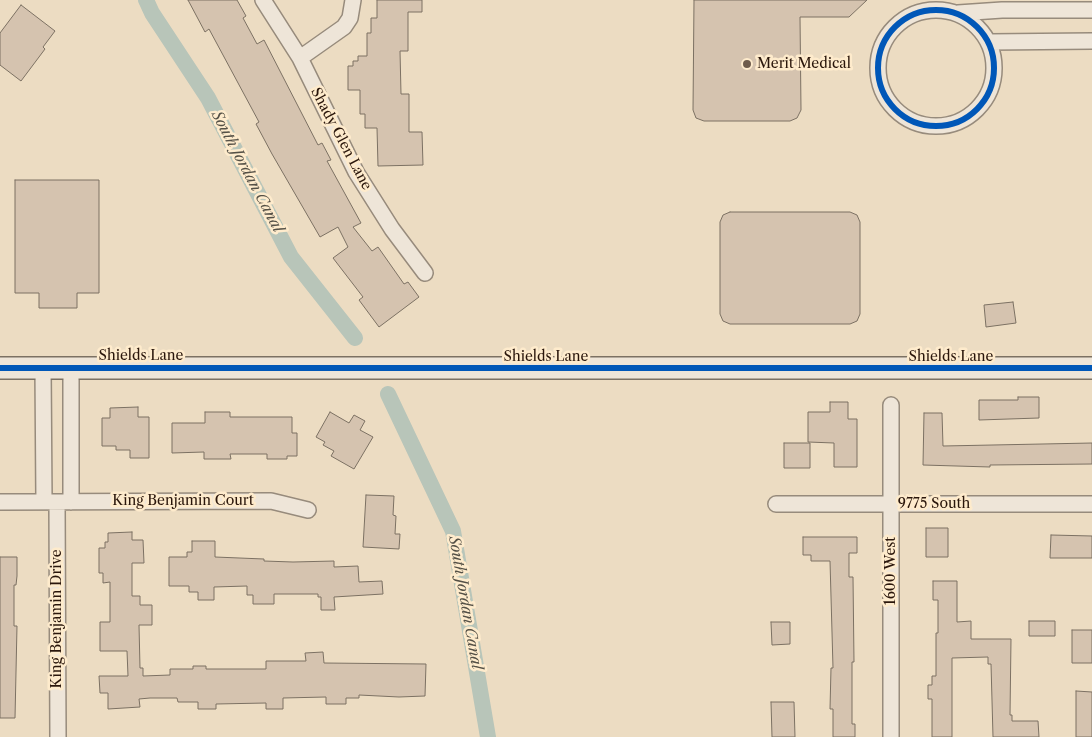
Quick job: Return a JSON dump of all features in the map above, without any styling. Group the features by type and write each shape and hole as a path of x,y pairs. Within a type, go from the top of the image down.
{"main road":[{"name":"Shields Lane","path":"0,368 1092,368"}],"street":[{"name":"Shady Glen Lane","path":"263,0 300,58 356,172 392,229 425,273"},
{"path":"300,58 344,27 350,18 354,0"},
{"path":"942,9 958,13 976,24 990,42 995,66 991,91 982,105 969,116 954,124 937,126 920,124 904,117 892,106 882,91 878,67 880,51 887,36 904,19 926,10 942,9"},
{"path":"958,13 1002,10 1092,10"},
{"path":"990,42 1092,41"},
{"name":"King Benjamin Drive","path":"43,368 57,502 58,737"},
{"name":"King Benjamin Drive","path":"57,502 71,368"},
{"name":"1600 West","path":"890,405 891,737"},
{"name":"King Benjamin Court","path":"0,502 271,501 308,510"},
{"name":"9775 South","path":"776,504 1092,504"}],"building":[{"path":"188,0 237,0 246,16 243,18 257,44 264,40 318,145 322,143 331,160 327,161 361,223 353,227 372,251 378,247 404,284 408,282 419,297 379,327 359,300 363,297 333,258 348,247 338,227 320,237 272,154 256,124 259,122 209,29 205,32"},
{"path":"377,0 422,0 422,12 408,12 408,51 400,51 401,94 409,94 409,132 422,132 423,165 378,166 377,128 365,128 365,114 360,114 360,90 348,90 348,66 353,66 353,61 358,61 358,56 367,56 367,33 371,33 371,18 377,18"},
{"name":"Merit Medical","path":"694,0 867,0 849,17 800,17 801,110 797,118 790,121 704,121 696,118 693,110"},
{"path":"21,5 55,31 43,47 45,49 21,81 0,65 0,33"},
{"path":"15,180 99,180 99,293 77,293 77,308 39,308 39,293 15,293"},
{"path":"730,212 850,212 857,215 860,222 860,314 857,321 850,324 730,324 723,321 720,314 720,222 723,215"},
{"path":"1013,302 1016,323 986,327 984,305"},
{"path":"1018,397 1039,397 1039,418 979,420 979,400 1018,400"},
{"path":"830,402 848,402 848,419 857,419 857,467 834,467 834,443 808,442 808,412 830,412"},
{"path":"138,407 138,417 149,417 149,458 130,458 130,450 116,450 116,446 102,446 102,418 110,418 110,408"},
{"path":"205,412 230,412 230,417 292,417 292,433 297,433 297,456 287,456 287,459 267,459 267,454 230,454 231,459 204,459 204,452 172,453 172,423 205,423"},
{"path":"330,412 349,423 354,415 365,421 360,430 373,437 354,469 331,456 334,451 323,445 325,442 316,437"},
{"path":"924,413 942,413 943,446 1092,443 1092,464 990,465 990,467 923,465"},
{"path":"784,443 810,443 810,468 784,468"},
{"path":"366,495 394,496 393,515 396,516 395,534 400,534 399,549 363,547"},
{"path":"926,528 948,528 948,557 926,557"},
{"path":"132,532 132,540 143,540 144,563 132,563 132,596 140,596 140,605 152,605 152,625 139,625 140,668 143,668 143,676 170,675 170,669 193,669 193,666 206,666 206,669 266,669 266,661 306,661 305,653 323,652 324,663 426,664 425,696 359,695 359,698 346,698 346,704 326,704 326,697 283,698 283,709 266,709 266,703 216,704 216,709 198,709 198,702 178,702 177,698 150,698 139,699 140,707 108,709 108,693 100,693 99,676 128,676 127,651 100,651 100,622 110,622 110,582 103,583 103,573 99,573 99,548 105,548 105,542 108,542 108,533"},
{"path":"1051,535 1092,536 1092,558 1050,558"},
{"path":"803,537 857,537 857,553 849,553 849,577 853,577 854,662 852,662 852,724 855,724 855,737 833,737 833,709 830,709 831,668 833,668 830,561 811,561 811,555 803,555"},
{"path":"192,541 215,541 215,557 293,562 334,561 334,567 358,566 359,582 382,581 383,594 334,597 335,610 321,610 321,597 318,597 318,594 274,594 274,604 253,604 253,595 247,595 247,586 214,587 214,600 198,600 198,592 189,592 189,586 169,586 169,557 187,557 187,552 192,552"},
{"path":"0,557 17,557 17,576 16,585 14,585 14,626 17,626 15,718 0,718"},
{"path":"933,581 957,581 957,622 971,621 971,639 1011,639 1010,715 1012,715 1012,721 1038,721 1039,737 993,737 991,664 988,664 988,657 952,658 952,737 932,737 932,699 928,699 928,685 932,685 932,676 936,676 936,633 938,633 938,600 933,600"},
{"path":"1029,621 1055,621 1055,636 1029,636"},
{"path":"771,622 790,622 790,644 772,645"},
{"path":"1072,630 1092,630 1092,663 1072,663"},
{"path":"1076,691 1092,692 1092,737 1076,737"},
{"path":"771,702 794,702 795,737 772,737"}],"waterway":[{"name":"South Jordan Canal","path":"146,0 152,13 208,98 291,257 355,338"},
{"name":"South Jordan Canal","path":"388,394 453,531 488,737"}],"cycle path":[{"path":"936,10 958,14 969,19 985,35 993,57 994,68 990,90 985,101 969,117 947,125 936,126 914,122 903,117 887,101 879,79 878,68 882,46 887,35 903,19 925,11 936,10"},
{"path":"0,368 1092,368"}],"place":[{"name":"Merit Medical","path":"747,64"}]}
